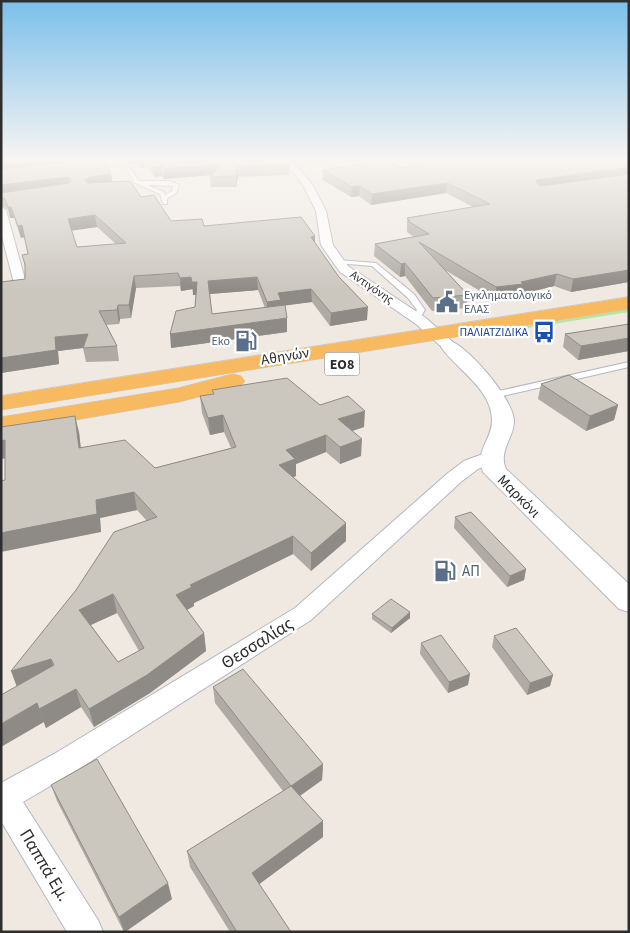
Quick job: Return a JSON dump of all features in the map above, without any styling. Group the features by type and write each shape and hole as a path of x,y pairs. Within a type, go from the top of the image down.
{"highway":[{"name":"Αθηνών","path":"1,415 228,374 443,340 629,303"},
{"name":"Αθηνών","path":"443,340 629,319"},
{"name":"Αθηνών","path":"1,403 228,374"},
{"path":"1,393 86,380 228,374"},
{"path":"1,425 179,395 228,374"}],"street":[{"name":"Αντιγόνης","path":"317,204 321,211 327,245 344,269 416,317 443,340"},
{"path":"1,210 20,283 19,287 1,291"},
{"name":"Μαρκόνι","path":"443,340 494,395 501,406 504,421 491,457 492,466 499,478 629,601"},
{"name":"Θεσσαλίας","path":"3,798 73,758 303,614 455,477 471,464 491,457"},
{"name":"Παππά Εμ.","path":"3,798 86,932"}],"lane":[{"path":"338,262 374,264 411,296 421,310 416,317"},
{"path":"494,395 629,364"}],"green space":[{"path":"629,309 629,312 474,335"}],"building":[{"path":"7,204 160,204 171,221 202,219 204,226 301,217 315,236 311,237 339,277 368,307 331,313 311,289 278,293 281,300 267,302 257,277 208,281 212,314 285,305 287,318 170,334 176,311 195,307 197,282 192,282 191,277 180,278 178,273 134,276 129,305 118,305 117,310 99,311 117,346 83,348 88,334 55,337 56,350 1,358 1,282 25,279 25,264 22,255 28,254 22,225 18,226 11,207 8,207","holes":["95,215 126,243 77,247 68,219"]},
{"path":"490,204 629,204 629,270 573,279 557,274 521,282 523,284 496,287 419,242 468,295 433,298 405,263 401,264 375,244 429,234 408,221 410,221 407,218"},
{"path":"629,324 629,338 581,346 565,334"},
{"path":"569,375 618,405 590,416 541,384"},
{"path":"287,378 320,405 348,396 365,411 338,419 362,439 340,447 326,435 286,450 295,459 279,465 346,523 311,553 293,536 190,585 192,587 176,595 204,633 147,675 89,709 76,689 39,709 37,703 1,724 1,695 54,665 51,659 11,671 76,590 114,532 157,517 134,492 96,500 97,514 1,533 1,481 5,480 5,440 1,441 1,427 75,416 79,448 125,440 155,468 236,447 223,415 208,418 200,396 214,394 212,390","holes":["113,594 144,648 118,662 79,610"]},
{"path":"471,512 526,569 510,576 455,517"},
{"path":"391,599 410,612 392,628 372,614"},
{"path":"516,628 553,675 530,683 494,636"},
{"path":"441,635 470,674 449,682 421,643"},
{"path":"243,669 323,764 291,786 213,687"},
{"path":"97,759 168,883 119,917 51,785"},
{"path":"291,786 323,821 252,873 291,932 237,932 187,851"}],"place":[{"name":"Εγκληματολογικό ΕΛΑΣ","path":"447,302"},
{"name":"ΠΑΛΙΑΤΖΙΔΙΚΑ","path":"544,332"},
{"name":"Eko","path":"246,341"},
{"name":"ΑΠ","path":"445,571"}]}
